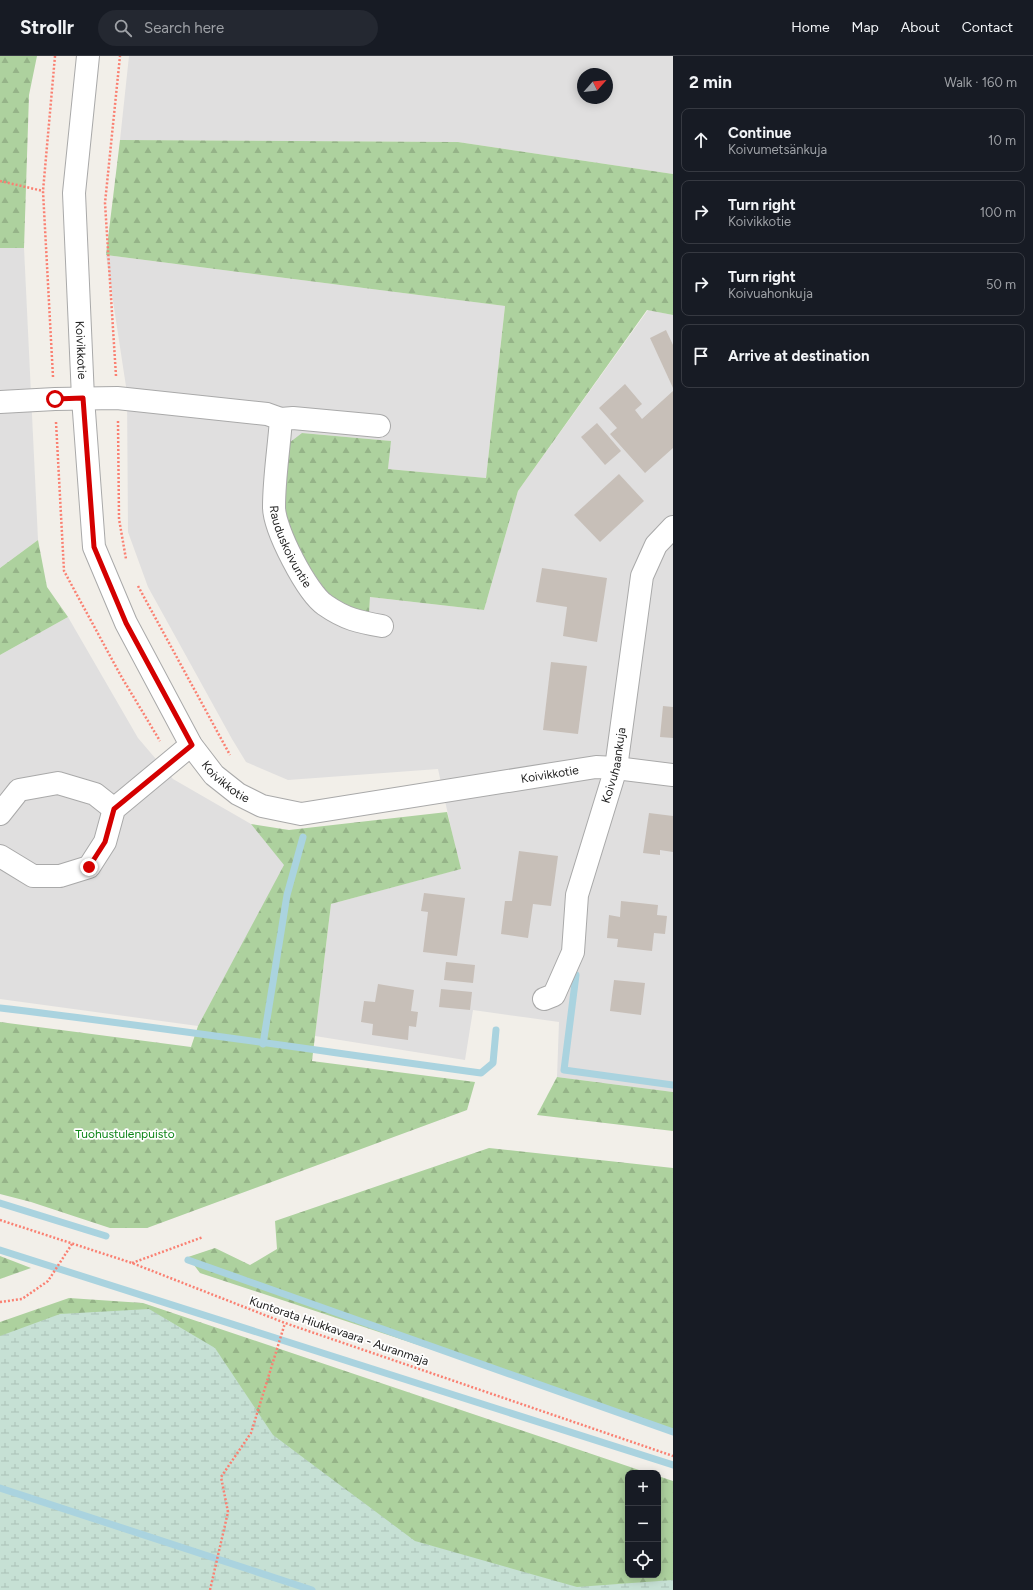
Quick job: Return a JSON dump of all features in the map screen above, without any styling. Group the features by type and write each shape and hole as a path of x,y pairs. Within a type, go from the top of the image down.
{"street":[{"name":"Koivikkotie","path":"88,56 74,193 83,398 94,547 126,623 192,745 214,775 238,794 262,806 301,814 596,767 673,775"},
{"path":"0,402 117,398 267,414 281,419 293,418 379,426"},
{"name":"Rauduskoivuntie","path":"281,419 274,508 284,541 301,575 324,605 353,621 382,626"},
{"name":"Koivuhaankuja","path":"544,999 554,995 573,952 577,895 616,768 642,576 656,545 673,527"},
{"path":"0,856 33,876 60,876 89,867 105,842 114,809 192,745"},
{"path":"0,814 19,790 58,783 95,794 114,809"}],"path":[{"path":"120,56 106,203 117,398 119,519 127,560"},
{"path":"0,181 43,191"},
{"path":"135,580 234,762"},
{"name":"Kuntorata Hiukkavaara - Auranmaja","path":"0,1220 132,1263 285,1323 673,1456"},
{"path":"132,1263 203,1237"},
{"path":"0,1302 22,1299 48,1281 72,1244"},
{"path":"210,1590 228,1512 221,1477 251,1433 285,1323"}],"shaded area":[{"path":"129,56 673,56 673,174 458,142 120,140"},
{"path":"0,248 24,248 38,540 0,568"},
{"path":"106,255 505,306 486,478 388,469 390,441 302,433 369,614 370,597 484,610 518,491 648,310 673,315 673,1092 557,1077 559,1022 473,1010 465,1060 315,1036 331,904 460,869 438,769 288,780 246,762 148,587 128,532 127,393"},
{"path":"68,617 138,738 173,779 251,824 285,865 198,1026 0,999 0,655"}],"green space":[{"path":"0,56 37,56 29,95 24,248 0,248"},
{"path":"120,140 458,142 673,174 673,315 647,310 518,491 484,610 370,597 369,614 357,612 331,598 310,568 294,537 283,507 289,443 302,433 391,441 388,469 486,478 505,306 106,255"},
{"path":"38,540 47,587 68,617 0,655 0,568"},
{"name":"Tuohustulenpuisto","path":"447,812 461,869 331,904 312,1061 475,1082 467,1110 147,1228 110,1228 31,1202 0,1194 0,1022 191,1047 198,1026 284,865 251,824 289,830"},
{"path":"557,1077 673,1092 673,1131 537,1115"},
{"path":"489,1148 673,1168 673,1429 200,1273 188,1257 215,1248 250,1265 277,1249 275,1221"},
{"path":"0,1256 31,1268 0,1279"},
{"path":"69,1298 143,1303 639,1470 625,1470 625,1578 661,1578 661,1477 673,1481 673,1590 0,1590 0,1322"},
{"path":"149,1309 215,1348 273,1435 415,1541 577,1587 673,1580 673,1590 0,1590 0,1336 60,1314"}],"building":[{"path":"666,330 673,345 673,388 650,338"},
{"path":"625,384 642,404 635,410 642,419 673,391 673,448 645,473 610,434 617,428 599,408"},
{"path":"597,423 621,451 605,465 581,437"},
{"path":"619,474 644,501 600,542 574,515"},
{"path":"542,568 607,578 597,642 563,636 567,607 536,602"},
{"path":"551,662 587,666 578,734 543,730"},
{"path":"663,706 673,707 673,738 660,737"},
{"path":"649,813 673,816 673,852 660,850 660,855 643,853"},
{"path":"519,851 558,856 551,906 533,904 528,938 501,934 505,901 512,901"},
{"path":"424,893 465,898 457,956 423,952 428,912 421,911"},
{"path":"621,901 658,905 657,915 667,916 665,934 654,933 652,951 617,947 618,939 607,938 609,915 620,917"},
{"path":"446,962 475,965 473,983 444,980"},
{"path":"614,980 645,983 641,1015 610,1011"},
{"path":"378,984 414,990 411,1011 418,1012 416,1027 409,1026 408,1040 372,1035 373,1024 361,1022 364,1001 375,1002"},
{"path":"441,989 472,992 470,1010 439,1007"}],"waterway":[{"path":"263,1044 287,895 303,837"},
{"path":"576,975 564,1070 673,1085"},
{"path":"0,1008 180,1031 481,1073 493,1063 496,1030"},
{"path":"0,1203 106,1236"},
{"path":"0,1250 673,1465"},
{"path":"188,1260 673,1432"},
{"path":"0,1488 312,1590"}],"route":[{"path":"55,399 83,398 94,547 126,623 192,745 114,809 105,842 89,867"}]}
